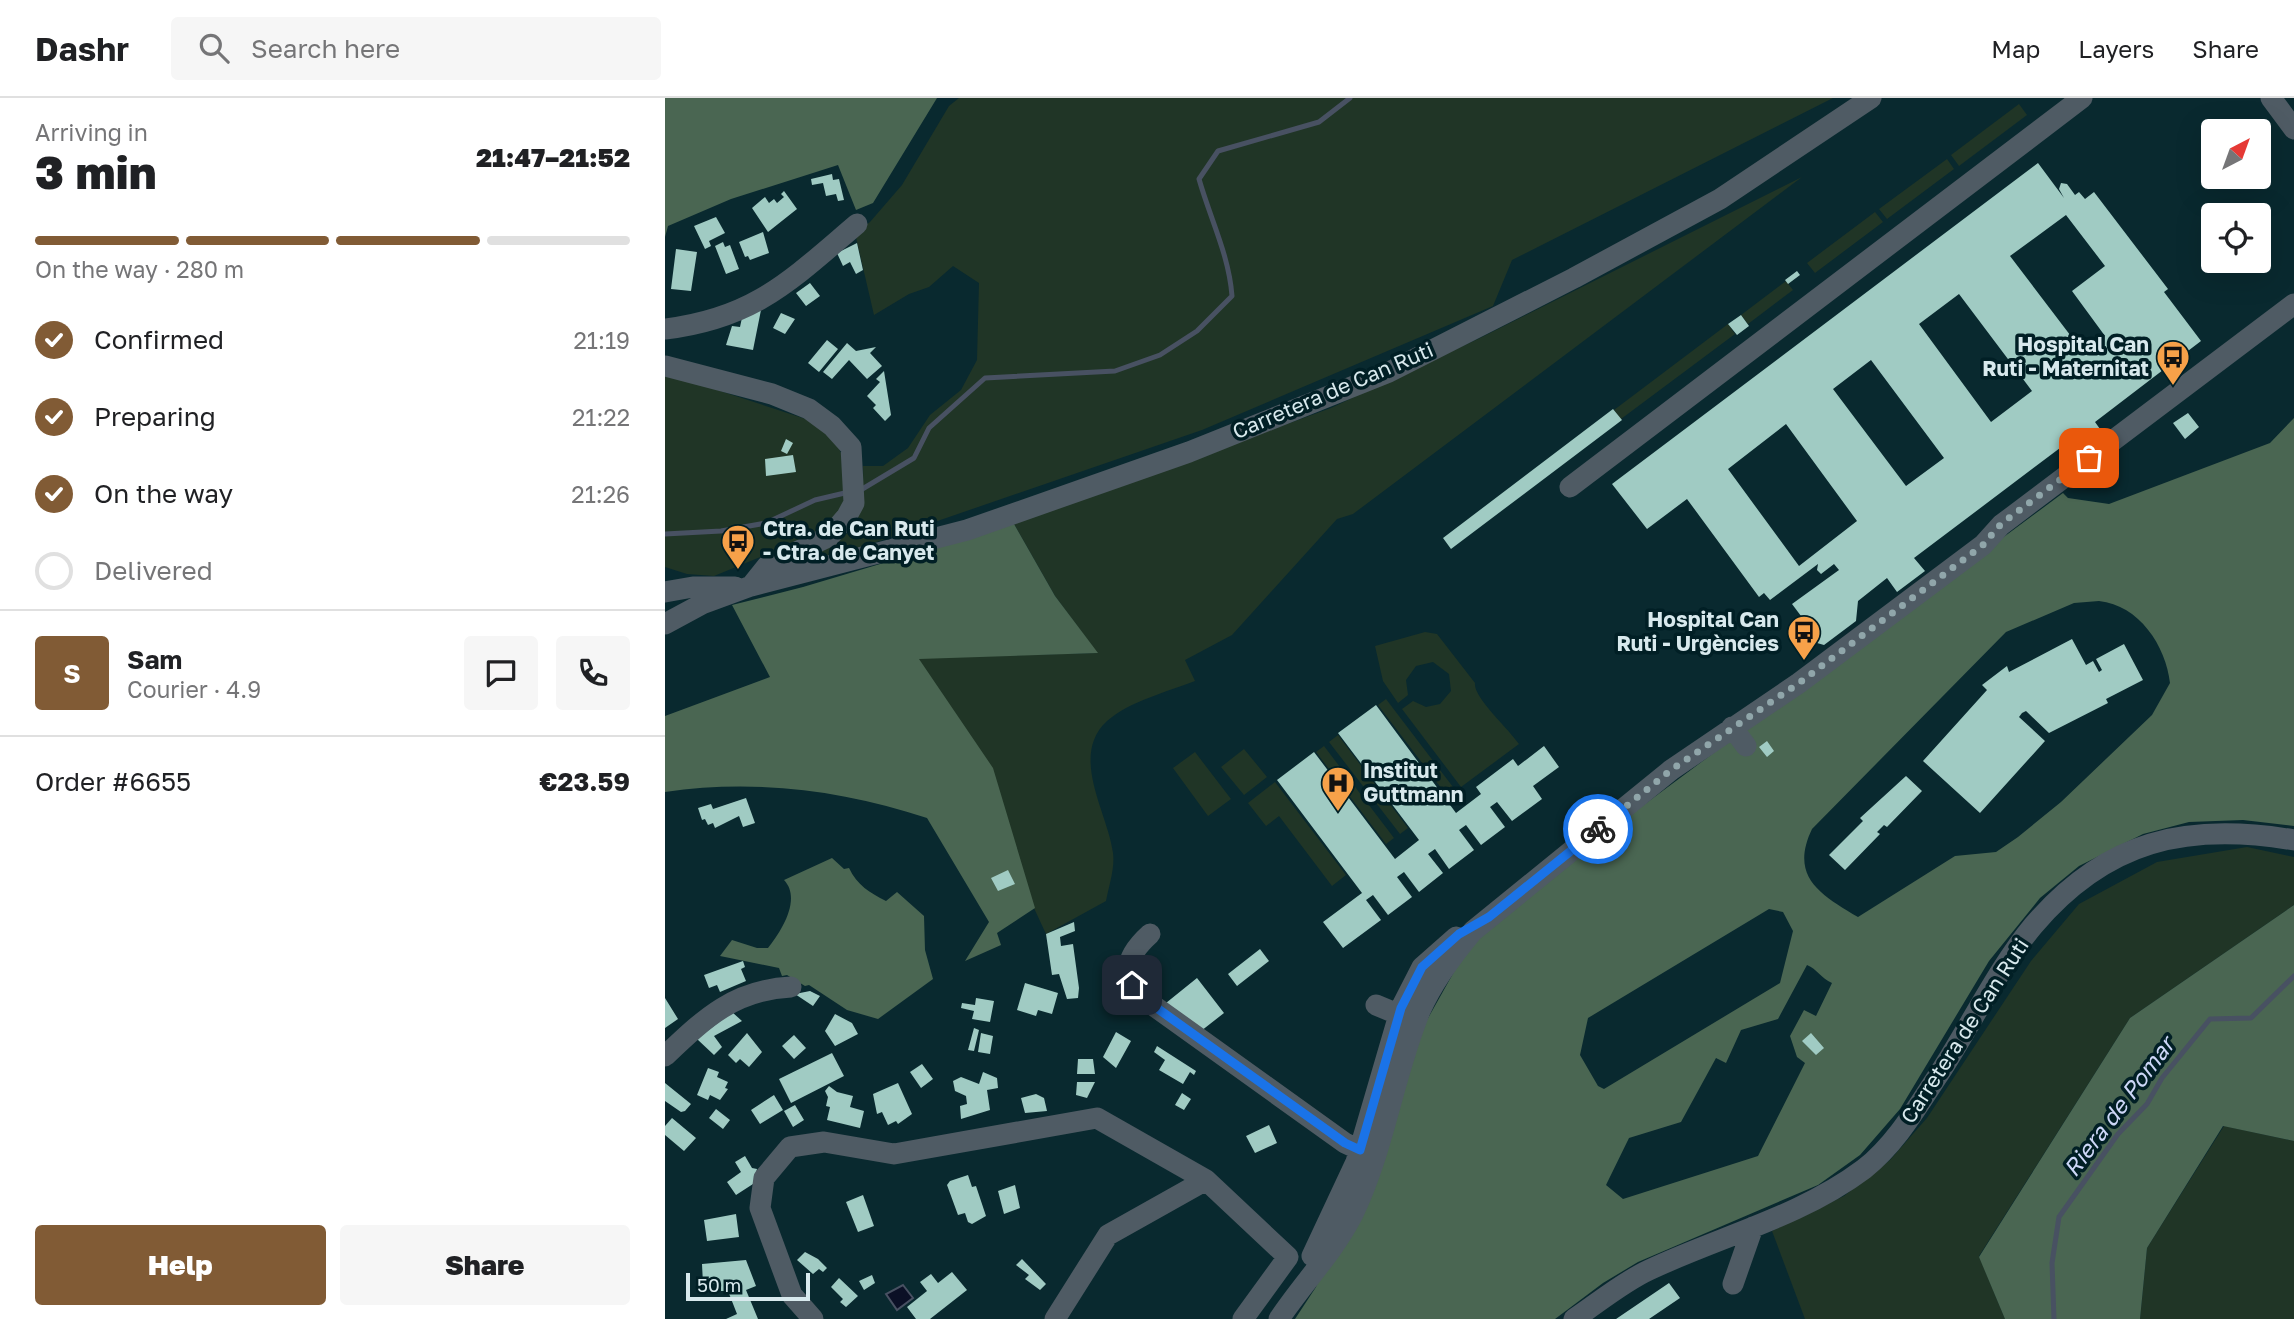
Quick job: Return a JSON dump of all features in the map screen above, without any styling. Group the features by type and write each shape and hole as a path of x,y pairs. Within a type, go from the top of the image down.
{"street":[{"name":"Carretera de Can Ruti","path":"671,618 751,586 967,530 1189,452 1389,372 1574,278 1720,199 1871,98"},
{"path":"1570,487 2082,98"},
{"path":"2271,98 2294,129"},
{"path":"665,329 701,325 744,310 787,283 857,224"},
{"path":"1284,1312 1305,1287 1346,1225 1378,1148 1420,1012 1454,953 1489,917 1671,770 1799,683 1983,545 2001,524 2294,304"},
{"path":"665,366 772,394 809,409 832,426 851,447 855,479 854,503 829,536 767,566 751,586"},
{"path":"665,575 693,587"},
{"name":"Carretera de Can Ruti","path":"665,592 693,587 751,586"},
{"path":"1732,727 1746,746"},
{"name":"Carretera de Can Ruti","path":"1574,1319 1646,1271 1823,1198 1866,1166 1895,1137 1948,1061 2021,943 2055,903 2084,878 2131,851 2156,842 2205,832 2249,833 2294,840"},
{"path":"1284,1312 1335,1212 1360,1150 1400,1015 1422,967 1459,934 1489,917"},
{"path":"1150,934 1136,947 1128,961 1132,985 1188,1031 1345,1143 1360,1150"},
{"path":"1400,1015 1412,1008 1432,977 1443,971"},
{"path":"665,1056 697,1025 737,998 763,988 791,987"},
{"path":"1376,1005 1400,1015 1404,1026 1388,1090 1392,1103"},
{"path":"813,1319 792,1295 760,1208 764,1178 790,1147 824,1142 894,1154 1097,1118 1206,1180 1288,1257 1243,1319"},
{"path":"1346,1225 1360,1175 1360,1150"},
{"path":"1055,1319 1108,1235 1206,1180"},
{"path":"1733,1284 1753,1227"}],"green space":[{"path":"665,98 937,98 873,203 856,210 838,165 731,199 668,226 665,237"},
{"path":"959,98 1833,98 1512,260 1493,306 1202,430 856,549 784,568 822,550 846,534 860,509 863,466 883,466 908,448 930,415 961,390 977,360 979,283 953,266 929,287 909,294 874,315 855,233 870,222 902,185 949,106"},
{"path":"2019,104 2027,115 1959,166 1951,155"},
{"path":"1947,159 1954,169 1887,219 1879,209"},
{"path":"1802,177 1353,514 1337,519 1232,635 1185,660 1195,681 1138,702 1107,721 1096,735 1091,751 1094,785 1113,853 1106,901 1046,934 918,658 1097,653 1055,596 1014,524 1331,408 1480,338"},
{"path":"1875,212 1883,222 1815,273 1807,263"},
{"path":"1786,281 1793,290 1748,324 1741,315"},
{"path":"1728,324 1735,334 1621,419 1614,410"},
{"path":"665,373 818,423 835,441 844,460 851,506 833,527 714,576 687,574 665,567"},
{"path":"2294,418 2294,826 2243,820 2189,822 2143,834 2079,866 2040,898 1989,961 1900,1109 1860,1155 1818,1185 1638,1262 1603,1283 1555,1319 1295,1319 1316,1287 1427,1020 1468,947 1637,810 2063,493 2068,498 2109,504 2270,443","holes":["2099,601 2113,604 2138,619 2163,655 2170,683 2152,715 2061,802 1996,852 1955,856 1858,917 1821,892 1807,872 1804,860 1812,829 2006,632 2074,603","1769,909 1783,912 1793,931 1780,983 1604,1089 1598,1086 1580,1055 1588,1018","1807,965 1832,983 1816,1016 1804,1010 1790,1036 1797,1057 1805,1063 1758,1156 1623,1199 1606,1185 1629,1138 1681,1122 1716,1058 1726,1063 1741,1030 1778,1019"]},
{"path":"1014,524 1055,596 1098,653 919,659 993,768 1035,908 997,933 1001,945 965,961 989,922 927,818 863,800 797,790 732,787 665,792 665,716 770,677 732,605 803,587"},
{"path":"1425,632 1437,634 1475,683 1485,704 1519,744 1461,787 1402,709 1413,701 1426,707 1440,704 1451,691 1449,674 1433,662 1416,666 1406,680 1408,695 1398,703 1383,681 1375,646"},
{"path":"1386,699 1456,791 1448,797 1378,705"},
{"path":"1338,735 1408,828 1400,834 1329,742"},
{"path":"1324,746 1394,838 1386,844 1316,752"},
{"path":"1244,749 1267,777 1244,795 1221,767"},
{"path":"1195,752 1231,799 1208,816 1173,768"},
{"path":"1275,782 1346,875 1332,886 1279,816 1266,826 1248,803"},
{"path":"2247,847 2294,857 2294,905 2130,1018 1979,1256 2005,1319 1805,1319 1772,1231 1844,1196 1890,1160 1927,1118 2031,961 2079,904 2157,862"},
{"path":"832,858 844,869 849,868 860,884 875,895 886,901 897,892 924,916 925,950 933,979 878,1019 847,1010 809,985 805,986 787,975 782,976 779,968 720,956 732,940 757,948 768,948 788,915 791,896 784,880"},
{"path":"2294,905 2294,1141 2223,1126 2147,1248 2140,1319 2005,1319 1979,1257 2130,1018"},
{"path":"2224,1126 2294,1141 2294,1319 2140,1319 2147,1248"}],"water":[{"path":"903,1285 913,1298 897,1310 886,1294"}],"building":[{"path":"2038,163 2064,198 2059,189 2061,183 2067,184 2075,195 2079,192 2085,199 2094,192 2168,289 2164,292 2201,341 2095,422 2105,436 2079,455 2068,442 1914,558 1925,571 1897,592 1887,578 1858,601 1856,621 1824,645 1817,643 1810,635 1810,628 1792,604 1839,570 1834,564 1821,574 1817,570 1818,564 1770,600 1764,593 1759,597 1687,499 1647,529 1612,484","holes":["2066,215 2105,266 2072,291 2105,336 2083,352 2010,256","1959,294 2032,391 1991,422 1919,324","1871,360 1944,458 1906,486 1833,389","1786,424 1857,521 1799,566 1728,469"]},
{"path":"832,174 833,180 839,179 844,200 838,201 836,194 826,196 823,183 812,185 811,179"},
{"path":"784,191 797,209 768,232 752,208 765,197 769,203 774,199 777,203 784,197 781,194"},
{"path":"716,217 725,233 709,241 711,246 705,249 694,226"},
{"path":"763,232 769,253 750,260 748,256 745,257 739,242"},
{"path":"723,242 725,247 730,245 739,269 726,274 715,246"},
{"path":"857,243 863,270 856,274 850,262 843,266 837,253"},
{"path":"676,249 697,252 691,291 671,289"},
{"path":"1797,271 1800,275 1788,284 1785,280"},
{"path":"810,283 820,296 806,306 796,293"},
{"path":"761,310 753,350 726,345 732,326 740,327 743,313"},
{"path":"781,313 795,319 785,334 773,328"},
{"path":"1741,315 1749,326 1737,335 1728,324"},
{"path":"827,340 838,349 819,372 808,363"},
{"path":"847,343 856,351 876,347 870,353 882,366 867,379 849,360 832,379 823,372"},
{"path":"884,371 891,415 885,421 873,408 876,405 867,396 880,382 876,379"},
{"path":"1613,409 1622,420 1451,549 1443,538"},
{"path":"2188,413 2199,427 2185,439 2173,423"},
{"path":"786,439 793,443 787,454 781,451"},
{"path":"793,455 796,472 766,476 765,459"},
{"path":"2072,639 2086,665 2093,661 2099,672 2102,670 2096,659 2124,644 2143,680 2106,699 2108,703 2049,733 2026,711 2022,713 2019,717 2045,741 1980,813 1923,761 1987,690 1982,685 2007,666 2009,672"},
{"path":"1376,705 1456,813 1481,794 1476,787 1513,759 1518,766 1544,746 1559,767 1533,786 1542,799 1512,821 1497,802 1490,807 1505,827 1481,845 1466,825 1459,830 1474,850 1449,869 1435,849 1428,854 1443,873 1419,892 1404,872 1397,877 1412,897 1388,915 1373,895 1366,900 1381,920 1343,948 1323,922 1362,893 1277,780 1314,752 1395,859 1419,840 1338,733"},
{"path":"1767,741 1774,751 1767,757 1759,747"},
{"path":"1906,776 1922,791 1887,827 1884,825 1877,832 1880,834 1845,870 1829,855 1863,821 1860,818"},
{"path":"746,798 755,823 743,827 739,816 715,828 713,823 708,825 705,819 702,820 698,808 711,804 713,809"},
{"path":"1008,870 1015,884 998,891 991,878"},
{"path":"1074,922 1075,931 1060,937 1061,946 1073,944 1079,988 1078,998 1067,999 1059,974 1052,975 1046,934"},
{"path":"1260,949 1269,961 1237,986 1228,974"},
{"path":"743,961 745,967 741,969 746,981 720,992 717,985 709,988 704,975"},
{"path":"1197,978 1224,1013 1201,1031 1166,1003"},
{"path":"1025,983 1058,993 1052,1014 1038,1010 1036,1016 1017,1010"},
{"path":"810,991 820,996 813,1006 795,994"},
{"path":"665,998 678,1019 665,1028"},
{"path":"976,998 994,1001 990,1022 972,1019 974,1011 961,1008 962,1003 975,1005"},
{"path":"732,1012 742,1021 714,1036 722,1047 714,1055 697,1039"},
{"path":"835,1014 852,1023 858,1034 835,1046 825,1031"},
{"path":"974,1028 979,1030 974,1051 968,1050"},
{"path":"1116,1032 1131,1041 1116,1068 1103,1057"},
{"path":"747,1033 762,1052 749,1067 740,1059 736,1063 728,1055"},
{"path":"981,1033 993,1036 990,1054 978,1052"},
{"path":"1811,1033 1824,1048 1816,1055 1802,1041"},
{"path":"794,1035 806,1048 794,1059 782,1046"},
{"path":"1157,1046 1196,1071 1194,1075 1190,1072 1183,1084 1159,1070 1165,1060 1154,1052"},
{"path":"832,1053 844,1076 791,1103 779,1079"},
{"path":"1078,1059 1093,1059 1095,1074 1077,1074"},
{"path":"922,1064 933,1079 921,1088 910,1072"},
{"path":"708,1068 719,1072 717,1077 728,1082 725,1088 728,1089 720,1100 710,1095 708,1100 697,1095"},
{"path":"983,1072 997,1078 998,1088 987,1090 990,1110 961,1119 960,1106 967,1104 966,1096 955,1091 953,1081 961,1077 979,1084"},
{"path":"1077,1082 1095,1082 1087,1098 1076,1095"},
{"path":"665,1083 691,1104 685,1111 681,1112 665,1101"},
{"path":"898,1083 912,1114 898,1124 896,1121 888,1125 882,1112 877,1114 873,1094"},
{"path":"829,1086 837,1092 853,1096 850,1107 864,1111 860,1128 827,1120 830,1107 826,1106 828,1097 825,1091"},
{"path":"1182,1093 1191,1099 1184,1110 1175,1105"},
{"path":"1036,1094 1044,1098 1047,1111 1025,1113 1021,1098"},
{"path":"774,1095 783,1110 760,1124 751,1110"},
{"path":"795,1105 804,1120 793,1127 784,1111"},
{"path":"716,1109 730,1120 723,1129 709,1118"},
{"path":"672,1118 696,1138 684,1151 665,1135 665,1126"},
{"path":"1269,1125 1277,1143 1255,1153 1246,1136"},
{"path":"745,1156 752,1168 757,1169 753,1184 736,1195 727,1182 741,1172 735,1162"},
{"path":"968,1175 972,1187 976,1186 986,1216 972,1224 968,1222 965,1213 958,1215 947,1185 950,1181"},
{"path":"1015,1185 1020,1208 1004,1214 998,1191"},
{"path":"863,1195 874,1226 858,1232 846,1202"},
{"path":"736,1214 739,1237 707,1241 704,1220"},
{"path":"805,1252 827,1268 823,1272 819,1269 813,1274 797,1260"},
{"path":"1022,1259 1046,1284 1040,1290 1025,1279 1029,1275 1016,1265"},
{"path":"746,1260 756,1286 746,1290 758,1319 726,1319 737,1314 728,1291 721,1291 721,1283 703,1284 702,1264"},
{"path":"952,1272 967,1290 930,1319 916,1319 907,1307 927,1291 920,1282 931,1274 938,1283"},
{"path":"872,1275 875,1283 864,1290 859,1281"},
{"path":"839,1278 858,1296 846,1307 840,1302 843,1299 831,1287"},
{"path":"1669,1283 1680,1298 1649,1319 1616,1319"}],"waterway":[{"path":"859,491 914,458 929,428 985,378 1115,371 1160,355 1197,331 1232,296 1223,251 1199,179 1218,151 1319,122 1350,98"},
{"path":"665,534 721,531 766,523 815,500 849,492"},
{"name":"Riera de Pomar","path":"2054,1319 2052,1263 2059,1217 2118,1134 2147,1104 2162,1078 2210,1019 2251,1018 2294,976"}],"way so far":[{"path":"1598,829 1671,770 1799,683 1983,545 2001,524 2089,458"}],"place":[{"name":"Hospital Can Ruti - Maternitat","path":"2173,387"},
{"name":"Ctra. de Can Ruti - Ctra. de Canyet","path":"738,571"},
{"name":"Hospital Can Ruti - Urgències","path":"1804,662"},
{"name":"Institut Guttmann","path":"1338,813"}],"route":[{"path":"1132,985 1154,1006 1345,1143 1360,1150 1401,1008 1422,967 1459,934 1489,917 1598,829"}]}
